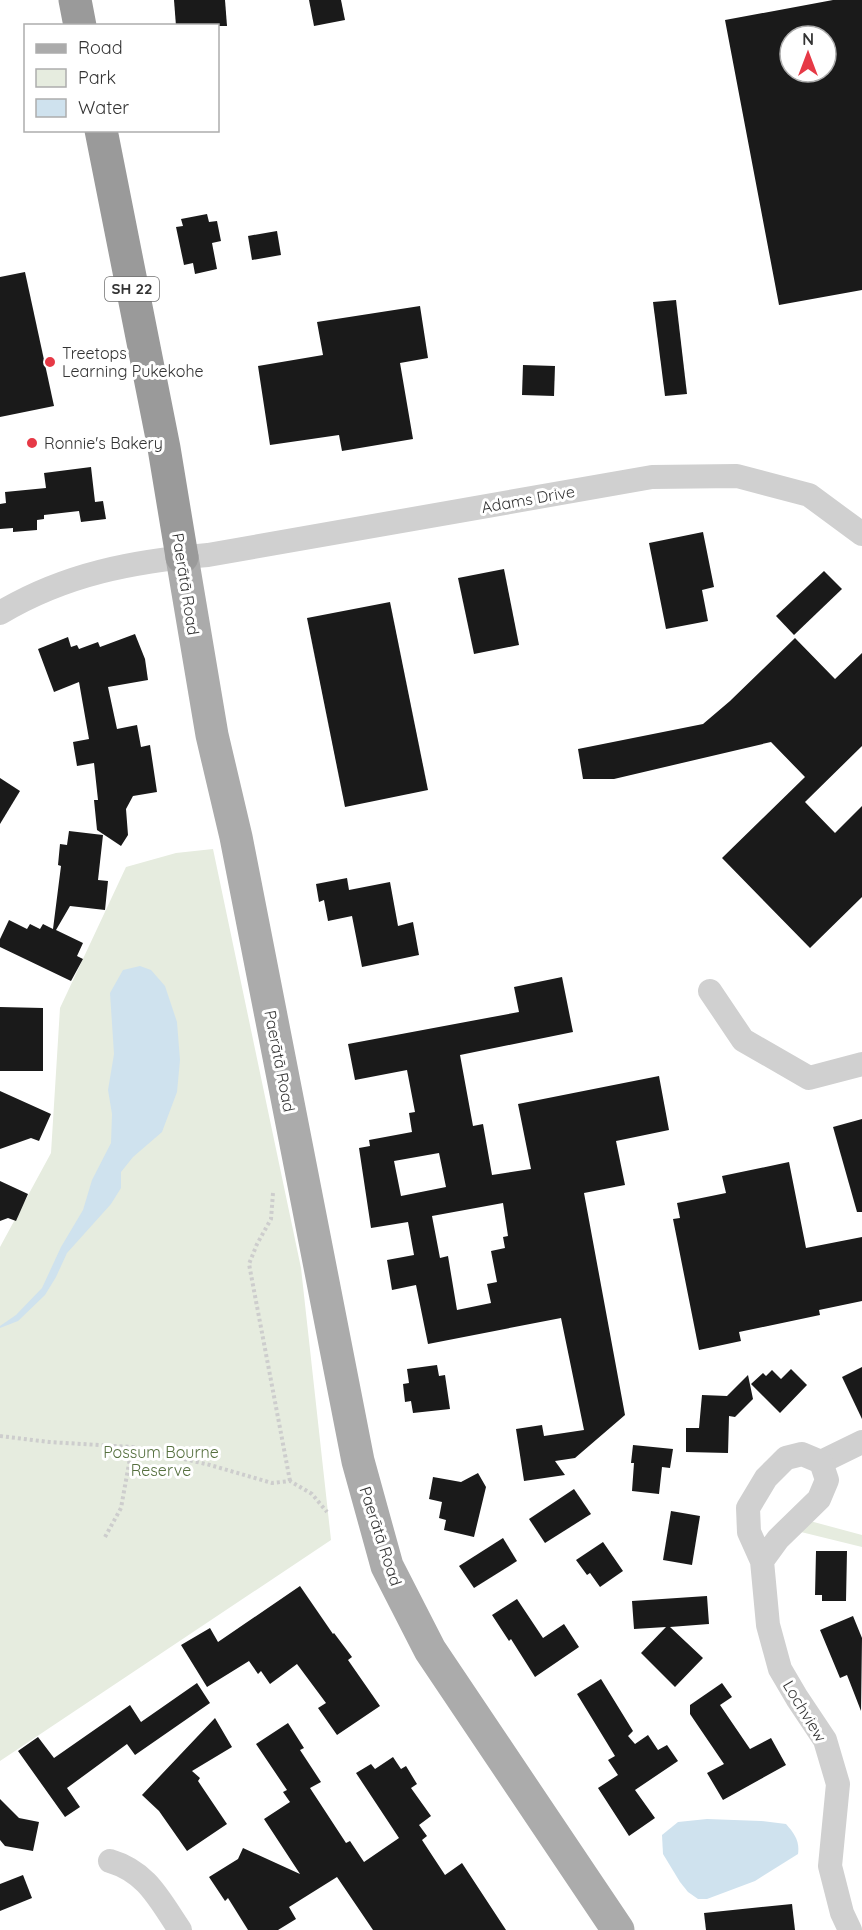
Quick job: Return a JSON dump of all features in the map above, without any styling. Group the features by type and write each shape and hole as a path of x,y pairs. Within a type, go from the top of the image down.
{"highway":[{"path":"75,0 80,24"},
{"name":"Paerātā Road","path":"101,132 164,448 182,557"}],"main road":[{"name":"Paerātā Road","path":"182,557 212,735 243,876 358,1461 387,1566 430,1650 618,1930"}],"street":[{"name":"Adams Drive","path":"0,613 28,597 86,574 155,559 208,555 652,477 737,476 809,495 862,534"},
{"path":"710,991 743,1040 809,1078 862,1064"},
{"path":"762,1561 778,1539 819,1499 827,1480 821,1462 862,1442"},
{"name":"Lochview","path":"821,1462 802,1454 786,1458 766,1478 748,1508 749,1532 762,1561 768,1625 780,1670 825,1740 838,1784 830,1866 842,1913 850,1930"},
{"path":"110,1862 125,1866 143,1879 180,1930"}],"path":[{"path":"273,1193 271,1219 249,1264 290,1481"},
{"path":"0,1436 49,1442 132,1447 210,1465 272,1483 290,1481 312,1494 327,1512"},
{"path":"105,1537 121,1508 132,1447"}],"green space":[{"name":"Possum Bourne Reserve","path":"213,849 301,1268 331,1540 0,1761 0,1247 51,1153 60,1008 126,867 176,853"},
{"path":"810,1521 862,1535 862,1547 801,1532"}],"water":[{"path":"140,966 151,970 165,986 177,1022 180,1060 177,1092 162,1132 133,1157 121,1172 121,1188 111,1204 67,1253 45,1295 18,1321 0,1328 42,1288 61,1247 83,1210 92,1180 111,1143 112,1114 108,1090 114,1054 110,993 123,970"},
{"path":"707,1819 786,1824 796,1838 798,1854 755,1881 707,1899 698,1899 680,1882 663,1854 662,1835 678,1822"}],"building":[{"path":"174,0 225,0 227,26 176,24"},
{"path":"309,0 341,0 345,20 314,26"},
{"path":"833,0 862,0 862,290 779,305 725,20"},
{"path":"207,214 209,222 217,221 221,241 212,243 217,269 195,274 193,263 184,265 176,227 183,226 181,219"},
{"path":"277,231 281,255 252,260 248,236"},
{"path":"25,272 54,406 0,417 0,277"},
{"path":"676,300 687,394 665,396 653,302"},
{"path":"420,306 428,358 400,363 413,439 342,451 339,435 270,445 258,366 323,355 317,322"},
{"path":"523,365 555,366 554,396 522,395"},
{"path":"91,467 95,502 103,501 106,519 81,522 79,511 44,515 44,519 37,520 37,530 13,532 13,528 0,529 0,504 6,503 5,492 46,488 44,473"},
{"path":"703,532 714,587 702,590 708,621 666,629 649,543"},
{"path":"504,569 519,645 474,654 458,578"},
{"path":"824,571 842,589 794,635 776,616"},
{"path":"390,602 428,790 345,807 307,618"},
{"path":"135,634 145,659 148,680 108,687 117,729 137,725 141,747 150,745 157,792 133,796 126,809 128,835 121,846 97,830 94,800 98,800 94,763 77,766 73,742 89,739 79,682 54,692 38,649 68,637 71,647 77,645 79,649 98,642 100,647"},
{"path":"795,638 835,679 862,653 862,746 805,802 835,833 862,806 862,897 810,948 722,858 805,777 771,742 614,779 583,779 578,749 703,724"},
{"path":"0,778 20,791 0,824"},
{"path":"69,831 103,835 98,880 108,881 105,910 70,906 56,930 83,943 77,956 83,959 71,981 0,947 0,939 9,920 27,929 30,924 40,929 43,924 53,929 61,866 58,865 60,844 67,845"},
{"path":"347,878 349,890 390,882 398,926 413,922 419,955 362,967 352,916 328,921 324,900 319,902 316,884"},
{"path":"562,977 573,1032 460,1055 473,1126 483,1124 492,1175 531,1169 518,1104 659,1076 669,1130 616,1141 625,1185 584,1193 625,1415 575,1458 555,1461 565,1475 524,1481 516,1429 542,1425 544,1436 584,1430 561,1318 428,1344 416,1285 392,1290 387,1260 414,1255 408,1222 371,1228 359,1148 370,1146 369,1140 412,1132 409,1113 415,1112 407,1070 355,1080 348,1044 519,1012 514,987","holes":["439,1153 446,1187 401,1196 394,1161","503,1203 508,1236 503,1237 505,1248 491,1251 497,1282 487,1284 491,1303 457,1310 448,1256 440,1258 432,1216"]},
{"path":"0,1007 43,1008 43,1071 0,1071"},
{"path":"0,1091 51,1114 39,1141 31,1138 0,1149"},
{"path":"862,1119 862,1212 857,1212 833,1127"},
{"path":"789,1162 806,1248 862,1237 862,1301 819,1310 820,1315 739,1332 741,1341 699,1350 673,1219 680,1218 677,1203 726,1193 722,1176"},
{"path":"0,1181 28,1194 16,1221 8,1218 0,1221"},
{"path":"437,1365 439,1376 445,1375 450,1409 413,1413 411,1401 405,1402 403,1384 409,1383 407,1369"},
{"path":"862,1367 862,1419 842,1377"},
{"path":"791,1369 807,1385 780,1413 751,1384 763,1373 766,1376 772,1370 781,1379"},
{"path":"748,1375 753,1399 735,1417 729,1416 728,1453 686,1452 686,1428 699,1428 702,1395 727,1396"},
{"path":"633,1445 673,1449 670,1468 662,1467 659,1494 632,1491"},
{"path":"478,1473 486,1487 474,1537 444,1530 446,1520 439,1518 442,1502 429,1499 433,1477 461,1482"},
{"path":"574,1489 591,1514 545,1543 529,1519"},
{"path":"671,1511 700,1516 692,1565 663,1560"},
{"path":"503,1538 517,1561 474,1588 459,1566"},
{"path":"603,1542 623,1571 600,1587 590,1573 587,1575 576,1560"},
{"path":"816,1551 847,1551 846,1601 822,1601 822,1595 815,1595"},
{"path":"300,1586 352,1657 348,1660 380,1706 337,1735 318,1708 326,1703 297,1664 270,1684 261,1671 258,1674 249,1661 207,1687 181,1645 210,1628 218,1642"},
{"path":"707,1596 709,1624 670,1627 703,1658 675,1687 641,1653 666,1627 634,1629 632,1601"},
{"path":"517,1599 543,1638 564,1624 579,1647 535,1677 511,1639 509,1641 492,1615"},
{"path":"853,1616 862,1638 861,1711 847,1675 840,1678 820,1630"},
{"path":"601,1679 633,1731 628,1736 635,1744 648,1735 658,1750 667,1745 678,1761 635,1790 655,1818 629,1836 598,1788 618,1775 608,1760 615,1756 577,1694"},
{"path":"197,1683 210,1703 135,1755 127,1744 67,1788 80,1807 65,1817 18,1751 38,1737 54,1758 130,1705 141,1722"},
{"path":"722,1683 732,1697 720,1705 750,1749 771,1738 786,1765 723,1800 707,1773 724,1764 690,1714 690,1705"},
{"path":"215,1718 232,1747 192,1771 200,1778 198,1781 227,1824 187,1851 159,1811 142,1795"},
{"path":"288,1723 304,1748 300,1750 321,1782 310,1788 346,1843 350,1841 364,1862 399,1838 356,1773 371,1764 375,1769 393,1757 401,1769 406,1766 417,1784 411,1788 431,1816 419,1825 427,1836 422,1840 445,1875 462,1863 506,1930 373,1930 337,1877 289,1907 296,1919 278,1930 248,1930 228,1898 225,1901 209,1877 238,1859 243,1848 300,1874 264,1819 290,1802 283,1792 287,1790 256,1744"},
{"path":"0,1799 19,1818 39,1822 33,1851 5,1846 0,1840"},
{"path":"23,1875 32,1898 0,1911 0,1884"},
{"path":"792,1904 795,1930 706,1930 704,1913"}],"place":[{"name":"Treetops Learning Pukekohe","path":"50,362"},
{"name":"Ronnie's Bakery","path":"32,443"}]}
